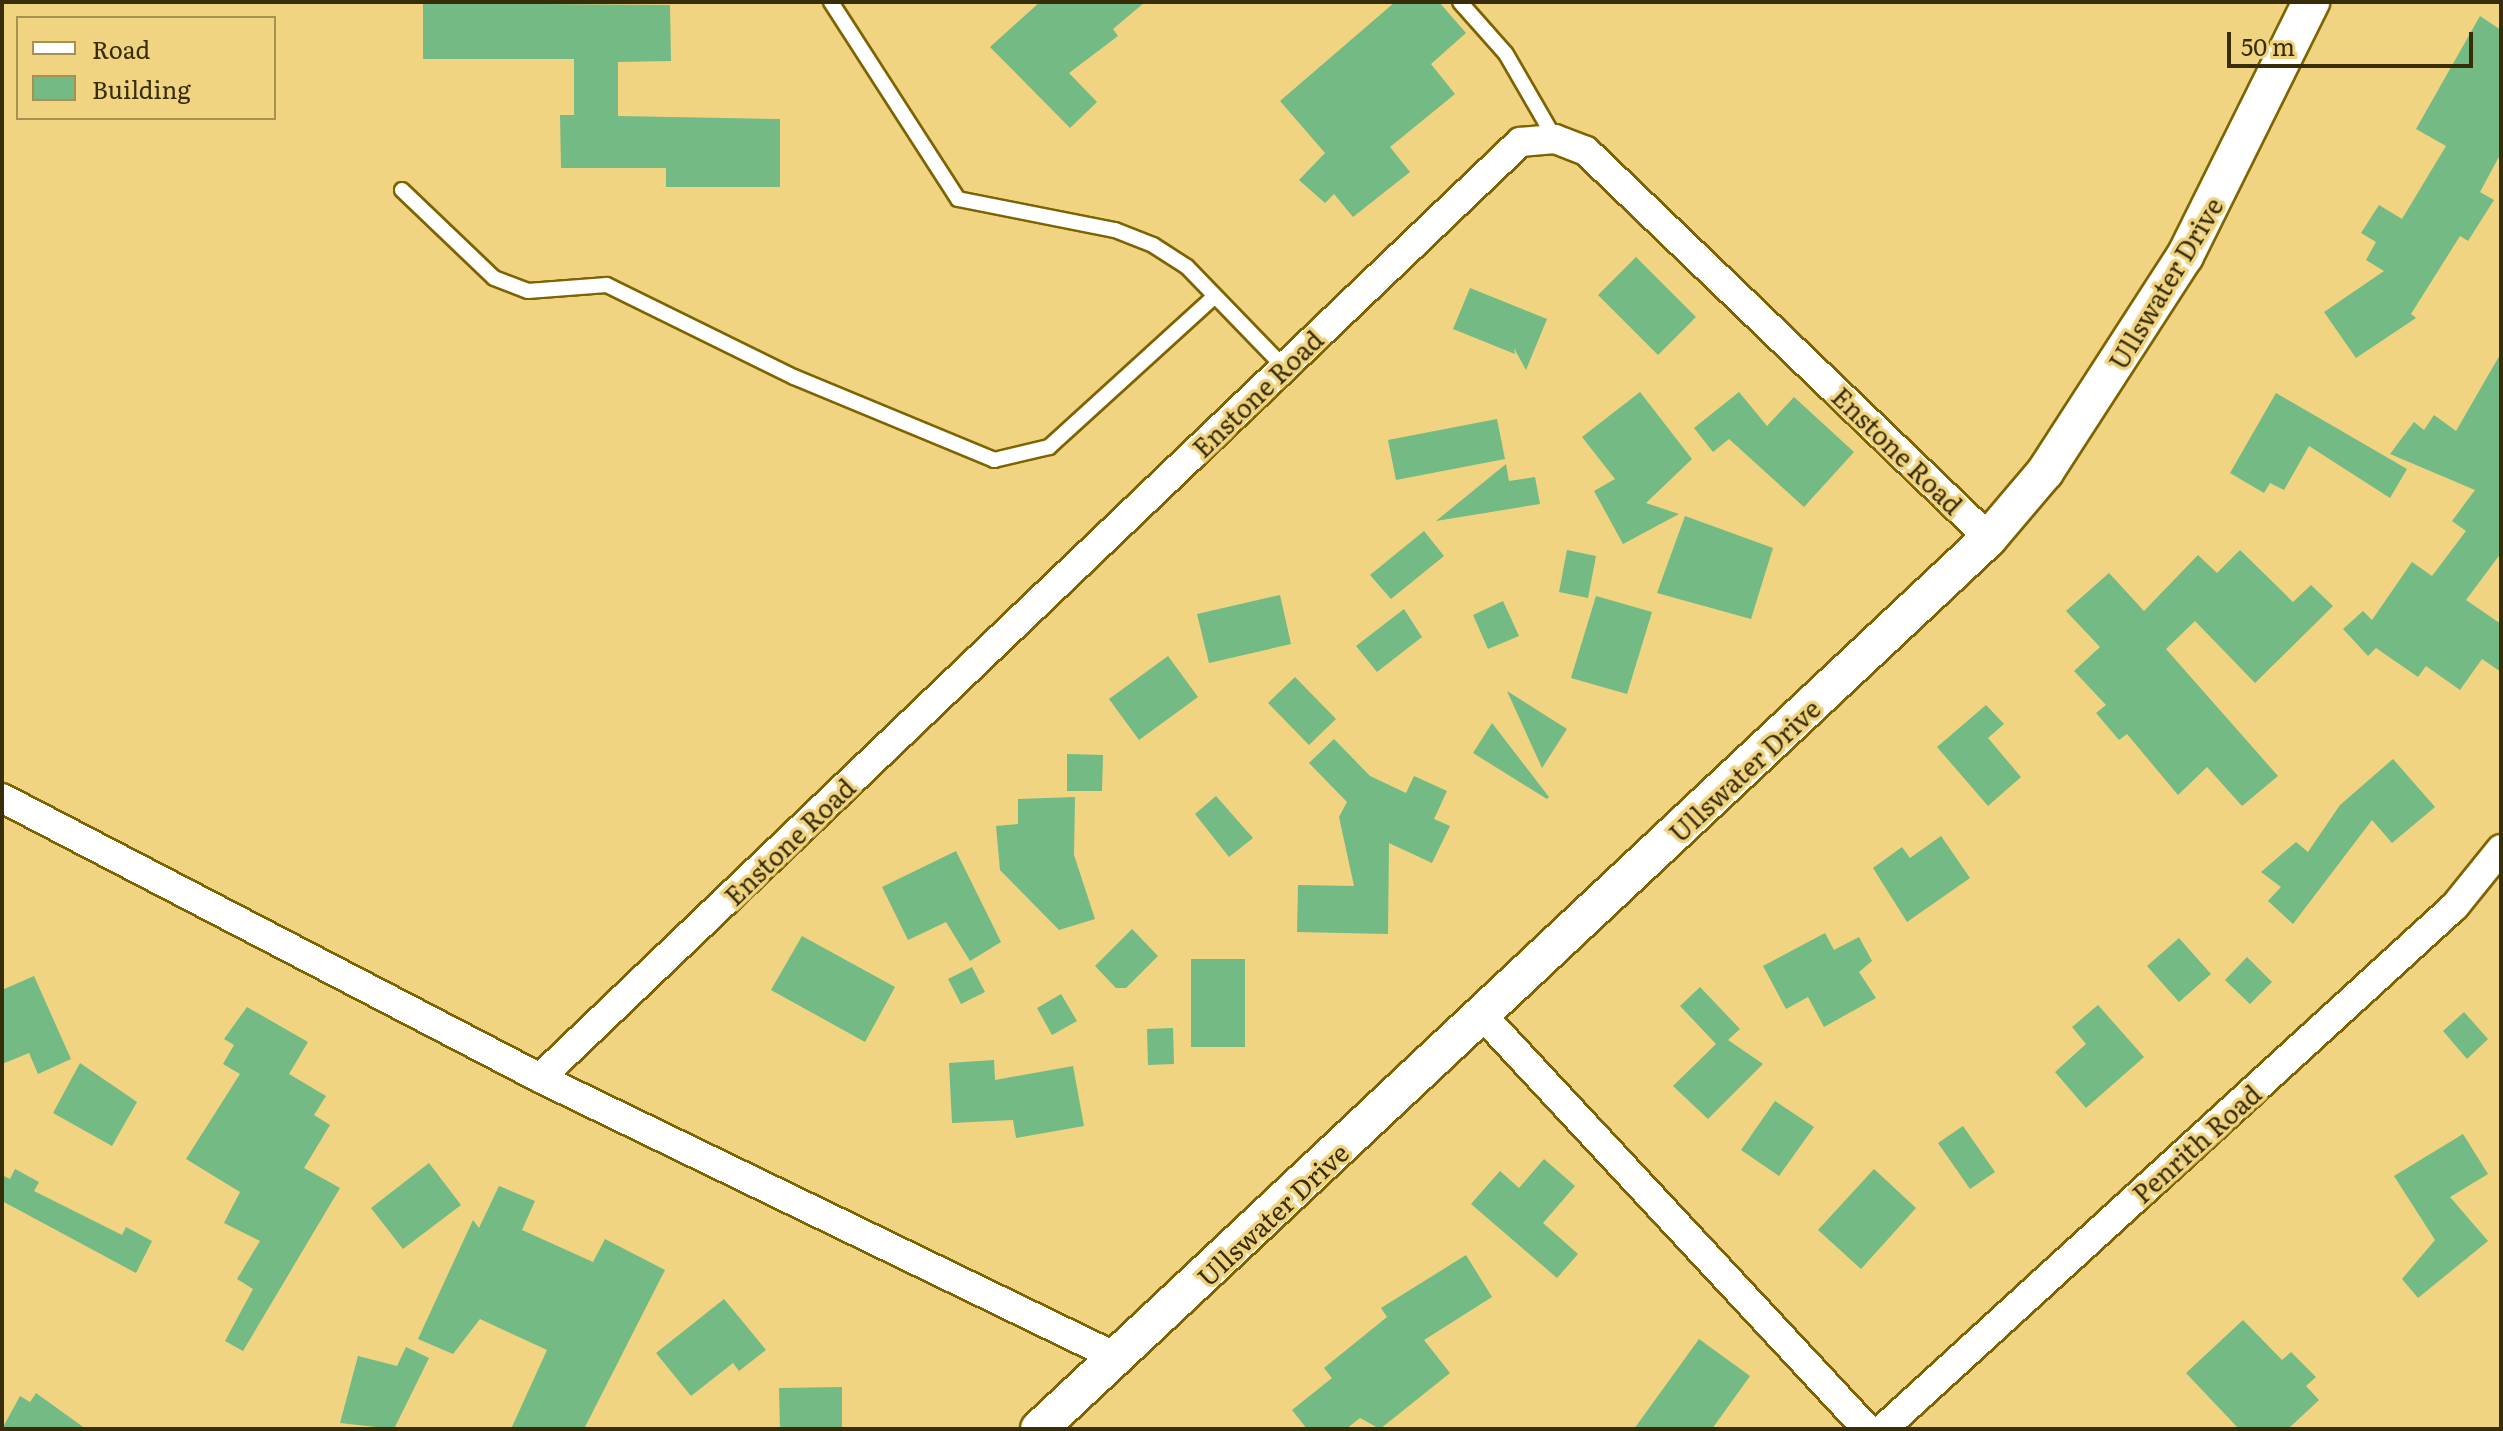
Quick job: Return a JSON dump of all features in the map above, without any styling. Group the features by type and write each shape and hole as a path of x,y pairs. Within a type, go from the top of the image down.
{"street":[{"name":"Ullswater Drive","path":"1039,1429 1120,1359 1989,538 2045,472 2185,256 2311,2"},
{"name":"Enstone Road","path":"540,1078 1520,142 1555,139 1586,151 1989,538"},
{"path":"2,798 540,1078 1120,1359"},
{"name":"Penrith Road","path":"1883,1429 2455,906 2501,849"},
{"path":"1483,1016 1867,1429"}],"lane":[{"path":"831,2 958,199 1115,230 1187,267 1284,367"},
{"path":"1460,2 1506,54 1555,139"},
{"path":"402,190 494,278 528,291 607,285 794,377 994,460 1049,447 1215,296"}],"building":[{"path":"1040,2 1145,2 1113,29 1118,36 1069,73 1097,102 1070,128 990,47"},
{"path":"1395,2 1439,2 1466,33 1431,64 1455,94 1390,147 1410,172 1353,217 1334,194 1325,203 1299,180 1325,153 1280,101"},
{"path":"423,3 670,5 671,61 618,62 618,116 780,119 780,187 666,187 666,168 561,168 560,115 574,115 574,59 423,59"},
{"path":"2480,16 2501,30 2501,153 2480,192 2494,200 2468,241 2460,236 2411,314 2416,318 2356,358 2324,312 2384,271 2366,260 2376,242 2361,233 2379,205 2402,219 2446,146 2416,129"},
{"path":"1636,257 1696,317 1658,355 1598,295"},
{"path":"1470,288 1547,319 1526,370 1514,348 1515,354 1453,329"},
{"path":"2501,353 2501,553 2466,600 2501,624 2501,672 2482,659 2460,690 2426,666 2418,677 2376,648 2368,656 2343,629 2363,611 2372,620 2412,562 2432,576 2466,531 2452,521 2475,490 2390,454 2414,422 2424,430 2434,415 2456,431"},
{"path":"1640,392 1692,459 1646,503 1679,514 1623,544 1594,491 1615,479 1582,437"},
{"path":"1739,392 1767,426 1794,397 1854,452 1804,507 1729,439 1713,452 1694,428"},
{"path":"2276,393 2407,469 2390,498 2309,446 2284,490 2270,483 2264,493 2230,473"},
{"path":"1497,419 1505,459 1396,480 1388,440"},
{"path":"1506,464 1509,481 1535,477 1540,504 1436,521"},
{"path":"1685,516 1773,548 1751,619 1657,593"},
{"path":"1424,531 1444,556 1391,599 1370,575"},
{"path":"1567,550 1596,556 1588,598 1559,592"},
{"path":"2240,550 2293,602 2311,585 2333,606 2255,683 2195,621 2166,649 2278,776 2242,806 2207,767 2178,795 2127,734 2119,740 2096,713 2106,705 2074,671 2100,647 2066,611 2109,573 2144,611 2198,555 2217,573"},
{"path":"1280,595 1291,644 1209,663 1197,614"},
{"path":"1596,596 1652,612 1627,694 1571,678"},
{"path":"1503,601 1519,636 1488,649 1473,615"},
{"path":"1404,609 1422,637 1377,672 1356,646"},
{"path":"1168,656 1198,697 1139,740 1109,699"},
{"path":"1295,677 1336,719 1309,745 1268,703"},
{"path":"1507,691 1567,729 1542,768"},
{"path":"1986,705 2004,724 1988,738 2021,777 1988,806 1937,747"},
{"path":"1492,723 1549,797 1547,799 1473,753"},
{"path":"1334,739 1370,776 1406,793 1414,776 1447,791 1434,819 1450,826 1432,863 1389,843 1388,934 1297,932 1298,885 1354,886 1339,817 1347,802 1309,763"},
{"path":"1067,754 1103,755 1102,791 1067,791"},
{"path":"2393,759 2435,807 2392,843 2372,820 2293,924 2268,901 2281,887 2261,872 2296,842 2308,852 2340,805"},
{"path":"1216,796 1253,838 1229,857 1195,814"},
{"path":"1075,797 1074,855 1095,919 1059,930 1000,870 996,826 1018,824 1018,799"},
{"path":"1941,836 1970,878 1907,922 1873,868 1902,847 1910,858"},
{"path":"956,851 1001,942 970,961 946,922 908,940 882,887"},
{"path":"1132,929 1158,956 1126,988 1116,988 1095,966"},
{"path":"1825,933 1834,950 1859,937 1872,961 1859,972 1876,998 1824,1027 1808,997 1786,1009 1763,966"},
{"path":"802,936 895,987 865,1042 771,990"},
{"path":"2179,938 2211,974 2179,1002 2147,966"},
{"path":"2247,957 2272,982 2250,1004 2225,980"},
{"path":"1191,959 1245,959 1245,1047 1191,1047"},
{"path":"972,967 985,992 961,1004 948,979"},
{"path":"34,976 71,1059 38,1074 29,1053 2,1064 2,990"},
{"path":"1700,987 1740,1029 1728,1040 1763,1064 1708,1119 1673,1086 1716,1044 1680,1006"},
{"path":"1061,994 1077,1021 1052,1035 1037,1008"},
{"path":"2098,1005 2144,1057 2086,1108 2055,1072 2086,1044 2072,1027"},
{"path":"247,1007 308,1042 289,1074 326,1096 314,1115 330,1125 304,1168 340,1188 243,1351 225,1341 253,1289 237,1279 260,1241 224,1223 240,1192 186,1159 240,1074 223,1064 234,1045 224,1039"},
{"path":"2464,1012 2488,1039 2467,1059 2443,1031"},
{"path":"1173,1028 1174,1064 1148,1065 1147,1029"},
{"path":"994,1060 995,1080 1073,1066 1084,1126 1016,1138 1013,1120 952,1123 949,1063"},
{"path":"80,1063 137,1102 112,1146 53,1113"},
{"path":"1775,1101 1814,1127 1779,1176 1741,1150"},
{"path":"1963,1126 1995,1172 1970,1189 1938,1143"},
{"path":"2463,1134 2488,1174 2450,1197 2488,1241 2418,1298 2402,1279 2435,1240 2394,1176"},
{"path":"1544,1159 1575,1186 1543,1223 1578,1254 1557,1278 1471,1204 1500,1171 1519,1188"},
{"path":"429,1163 461,1205 403,1249 371,1208"},
{"path":"15,1169 39,1182 34,1191 122,1235 126,1227 152,1241 136,1273 2,1201 2,1175 10,1179"},
{"path":"1874,1169 1916,1208 1861,1269 1818,1230"},
{"path":"499,1186 535,1201 522,1230 593,1262 605,1239 665,1270 584,1429 511,1429 547,1350 480,1319 453,1354 418,1339 473,1220 479,1228"},
{"path":"1466,1255 1492,1297 1424,1340 1450,1373 1380,1429 1360,1418 1346,1429 1307,1429 1292,1410 1332,1378 1324,1368 1387,1317 1381,1308"},
{"path":"724,1299 766,1350 739,1371 733,1363 691,1396 656,1353"},
{"path":"2243,1320 2282,1360 2291,1352 2316,1377 2306,1386 2319,1400 2288,1429 2239,1429 2186,1373"},
{"path":"1699,1339 1750,1376 1712,1429 1634,1429"},
{"path":"406,1347 429,1358 394,1429 340,1423 358,1356 397,1366"},
{"path":"842,1387 842,1429 780,1429 779,1388"},
{"path":"36,1393 86,1429 2,1429 20,1396 30,1402"}]}
